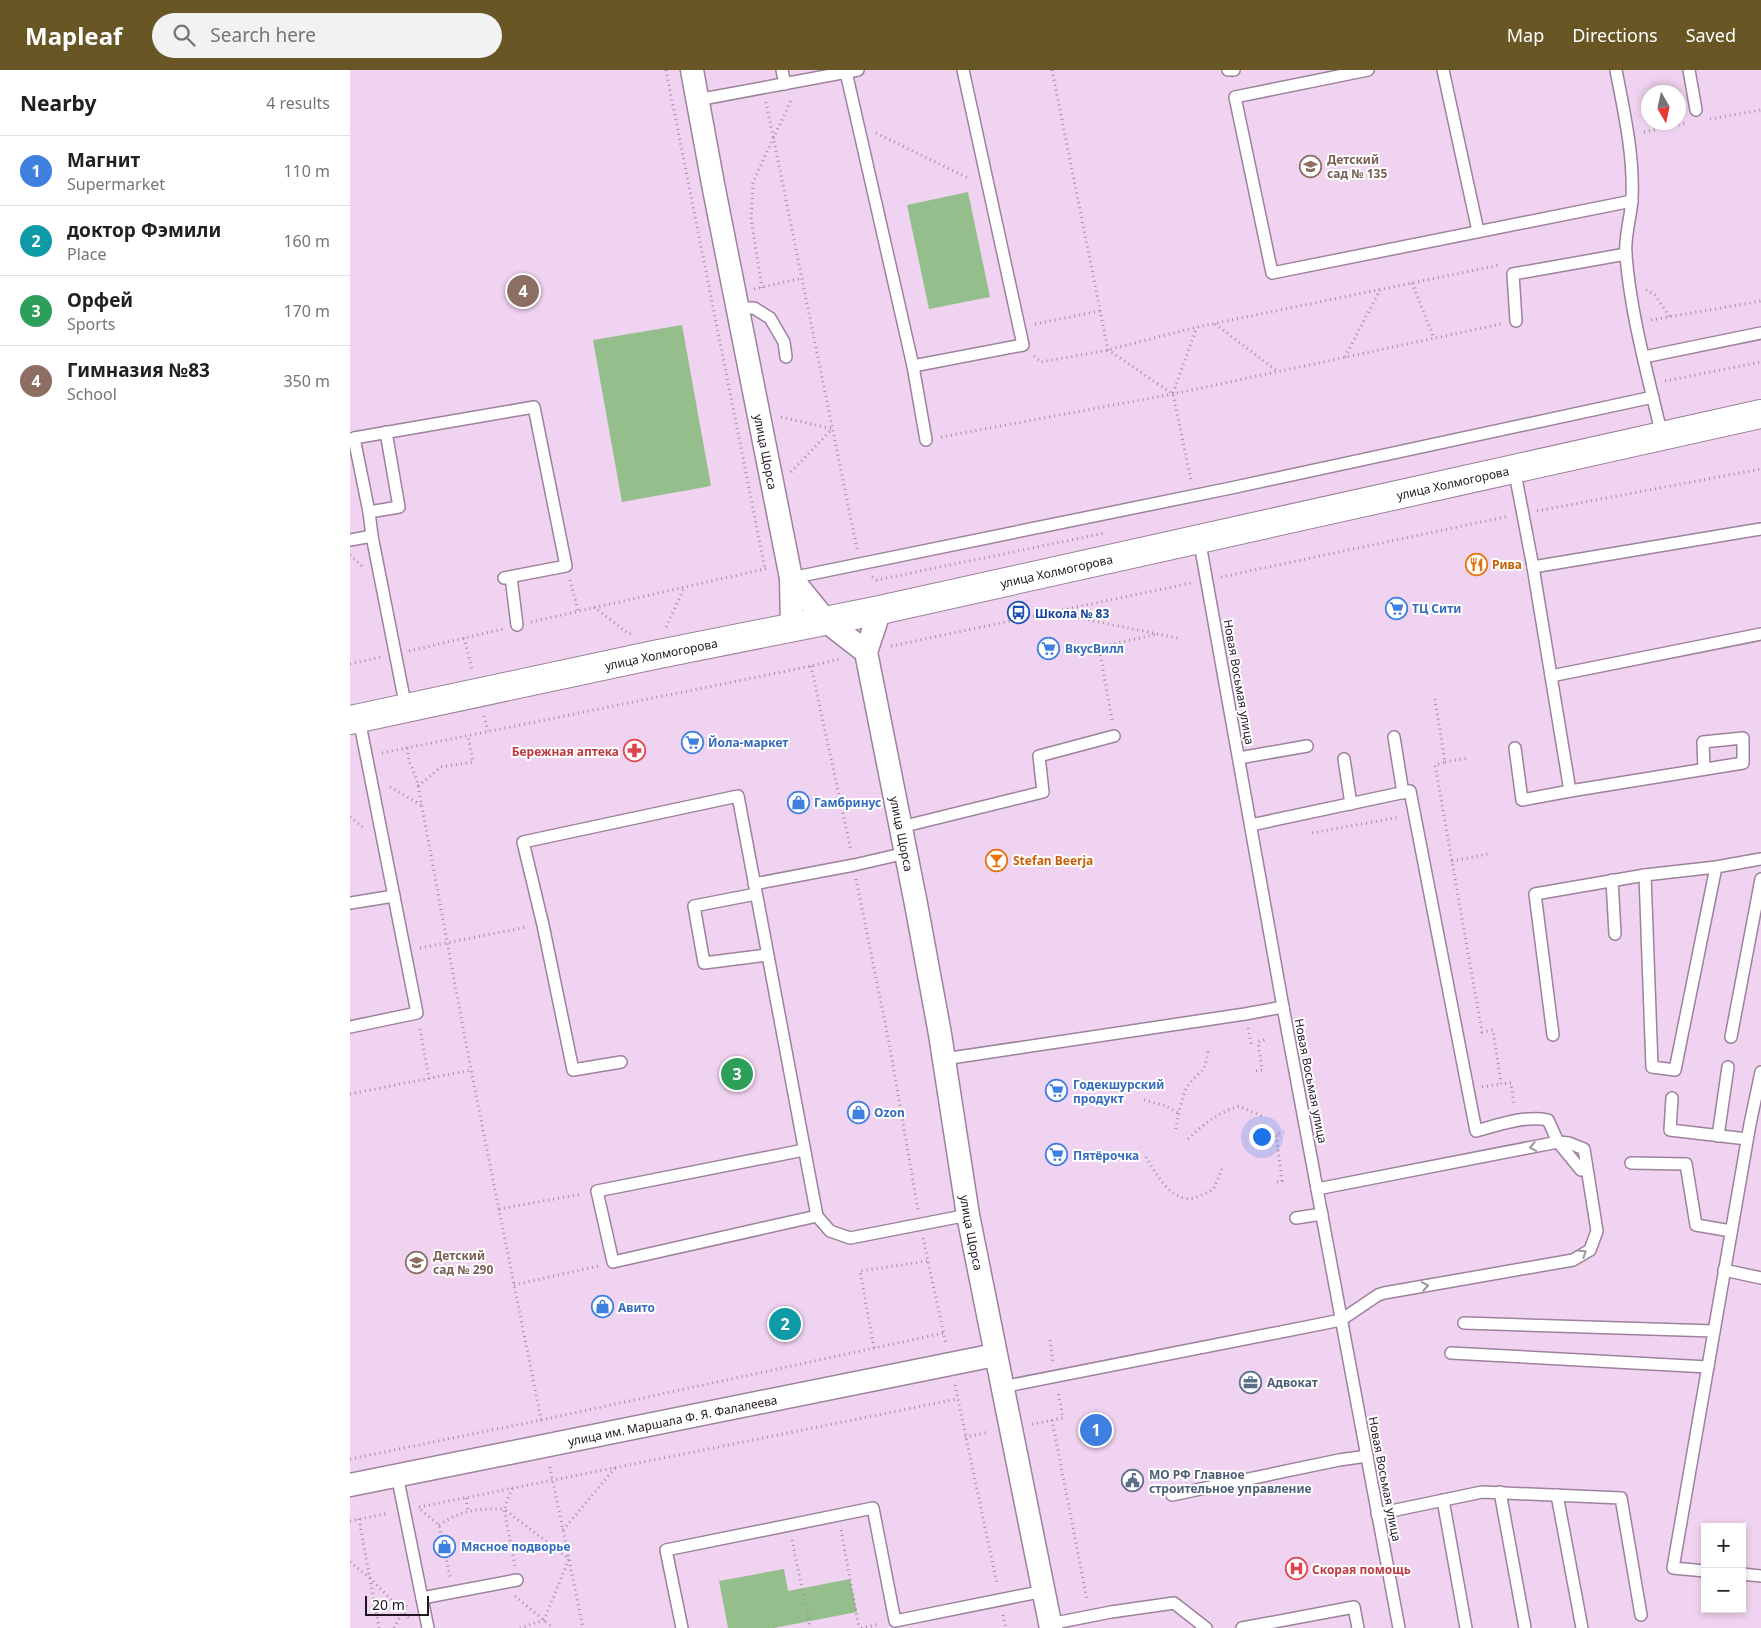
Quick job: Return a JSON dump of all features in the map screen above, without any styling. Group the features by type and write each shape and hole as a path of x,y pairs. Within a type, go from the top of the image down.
{"main road":[{"name":"улица Холмогорова","path":"355,720 654,655 880,610 1761,414"}],"street":[{"name":"улица Щорса","path":"692,70 791,578 826,621 866,652 944,1059 968,1216 1051,1626"},
{"path":"791,578 792,628"},
{"path":"866,652 880,610"},
{"name":"улица им. Маршала Ф. Я. Фалалеева","path":"350,1484 995,1354"}],"lane":[{"path":"782,70 785,84"},
{"path":"697,100 858,70"},
{"path":"913,366 1023,345 963,70"},
{"path":"1228,70 1234,70"},
{"path":"1368,70 1235,97 1272,273 1632,201"},
{"path":"1443,70 1478,231"},
{"path":"1616,70 1632,166 1632,201 1628,222 1626,254 1636,322 1662,436"},
{"path":"1689,70 1696,110"},
{"path":"846,72 913,366 926,440"},
{"path":"1516,321 1513,274 1626,254"},
{"path":"736,300 770,318 784,342 786,358"},
{"path":"1644,357 1761,333"},
{"path":"791,578 1231,488 1653,397"},
{"path":"406,708 354,438 534,407 566,566 508,578 517,626"},
{"path":"369,512 399,507 386,432"},
{"path":"1514,468 1533,567 1570,791"},
{"path":"1533,567 1761,529"},
{"path":"350,540 372,536"},
{"name":"Новая Восьмая улица","path":"1199,538 1283,1006 1399,1628"},
{"path":"1551,676 1761,634"},
{"path":"350,1027 417,1013 367,757 355,720"},
{"path":"901,827 1043,792 1039,756 1114,736"},
{"path":"1394,737 1403,793"},
{"path":"1239,758 1308,746"},
{"path":"1515,748 1522,800 1704,769"},
{"path":"1344,759 1351,804"},
{"path":"1251,825 1410,791 1476,1131 1538,1118 1548,1120 1558,1142 1581,1170"},
{"path":"621,1062 573,1070 543,925 523,842 738,796 817,1216 830,1231 850,1238 968,1216"},
{"path":"767,955 704,963 694,906 755,889 906,853"},
{"path":"1554,1035 1535,894 1612,880 1716,867 1761,859"},
{"path":"1645,875 1652,1068 1674,1070 1716,867"},
{"path":"1731,1037 1761,879"},
{"path":"1612,880 1615,934"},
{"path":"350,904 394,896"},
{"path":"944,1059 1245,1014 1283,1006"},
{"path":"1718,1136 1728,1067"},
{"path":"1701,1571 1673,1568 1747,1139 1761,1072"},
{"path":"1672,1098 1670,1130 1747,1139"},
{"path":"1002,1387 1341,1320 1378,1295 1572,1260 1590,1250 1597,1231 1584,1149 1569,1143 1558,1142 1317,1189"},
{"path":"804,1150 597,1191 613,1262 817,1216"},
{"path":"1631,1163 1686,1164 1696,1225 1731,1231"},
{"path":"1296,1218 1322,1214"},
{"path":"1724,1270 1761,1278"},
{"path":"1464,1323 1714,1331"},
{"path":"1451,1353 1708,1368"},
{"path":"1172,1495 1339,1460 1367,1456"},
{"path":"397,1475 428,1628"},
{"path":"1377,1514 1482,1492 1621,1498 1641,1615"},
{"path":"1500,1492 1525,1628"},
{"path":"1557,1495 1582,1628"},
{"path":"1443,1500 1466,1628"},
{"path":"682,1628 666,1550 873,1508 896,1625 1044,1591"},
{"path":"1746,1574 1761,1576"},
{"path":"422,1598 518,1580"},
{"path":"1051,1626 1090,1616 1174,1603 1206,1628"},
{"path":"1242,1628 1354,1607 1358,1628"}],"path":[{"path":"350,664 765,569 666,70"},
{"path":"1052,70 1108,350 1173,394"},
{"path":"763,88 857,550 853,566"},
{"path":"762,288 751,219 753,182 792,98"},
{"path":"858,124 988,188"},
{"path":"1023,345 1041,362 1108,350 1197,327 1501,264 1513,274"},
{"path":"736,300 762,288 802,278"},
{"path":"1630,282 1655,295 1670,317"},
{"path":"1412,283 1434,338"},
{"path":"1345,357 1380,290"},
{"path":"1636,322 1761,301"},
{"path":"1019,327 1100,311"},
{"path":"926,440 1173,394 1516,321"},
{"path":"1216,324 1277,372"},
{"path":"1197,327 1173,394 1192,483 1200,494"},
{"path":"367,757 811,666 916,640 1523,514 1761,469"},
{"path":"350,563 356,561"},
{"path":"566,566 578,611"},
{"path":"657,629 666,627 684,587"},
{"path":"594,607 628,634 638,632"},
{"path":"1051,613 1178,638"},
{"path":"1114,736 1099,647 1158,634"},
{"path":"811,666 854,865 889,1042 920,1224 1006,1628"},
{"path":"1435,699 1445,762"},
{"path":"418,786 441,767 473,762 468,735"},
{"path":"407,748 422,805 498,1209 583,1628"},
{"path":"1468,758 1435,765 1482,1032 1493,1030 1501,1084 1511,1083 1517,1122"},
{"path":"370,776 422,805"},
{"path":"1312,833 1404,816"},
{"path":"1452,861 1488,854"},
{"path":"405,951 543,925"},
{"path":"417,1013 430,1079"},
{"path":"1256,1071 1262,1070 1258,1042 1268,1040"},
{"path":"1176,1129 1178,1113 1188,1085 1200,1075 1206,1066 1208,1051"},
{"path":"350,1094 471,1070"},
{"path":"1144,1100 1166,1106 1178,1113"},
{"path":"1188,1139 1207,1122 1239,1106 1264,1117"},
{"path":"1276,1182 1282,1181 1276,1134 1284,1132"},
{"path":"1146,1156 1158,1175 1175,1195 1184,1197 1193,1198 1213,1190 1222,1169"},
{"path":"498,1209 597,1191"},
{"path":"874,1348 860,1271 928,1261"},
{"path":"514,1285 613,1262"},
{"path":"350,1459 944,1333"},
{"path":"966,1437 1063,1418 1050,1340"},
{"path":"350,1521 958,1398"},
{"path":"1052,1420 1090,1616"},
{"path":"563,1530 616,1467"},
{"path":"512,1488 504,1509 518,1580"},
{"path":"466,1498 468,1511"},
{"path":"419,1508 439,1525 453,1592"},
{"path":"439,1525 454,1515 476,1509 504,1509 569,1559"},
{"path":"838,1515 859,1628"},
{"path":"359,1519 379,1628"},
{"path":"788,1525 810,1628"},
{"path":"520,1628 544,1620 569,1559"},
{"path":"350,1562 370,1578 413,1623"},
{"path":"499,1583 553,1628"}],"green space":[{"path":"968,192 990,297 929,309 907,205"},
{"path":"682,325 711,486 622,502 593,340"},
{"path":"784,1569 788,1591 850,1579 857,1612 774,1628 728,1628 719,1581"}],"place":[{"name":"Детский сад № 135","path":"1311,166"},
{"name":"Гимназия №83","path":"523,291"},
{"name":"Рива","path":"1476,564"},
{"name":"ТЦ Сити","path":"1396,608"},
{"name":"Школа № 83","path":"1019,613"},
{"name":"ВкусВилл","path":"1049,648"},
{"name":"Йола-маркет","path":"692,742"},
{"name":"Бережная аптека","path":"635,751"},
{"name":"Гамбринус","path":"798,802"},
{"name":"Stefan Beerja","path":"997,860"},
{"name":"Орфей","path":"737,1074"},
{"name":"Годекшурский продукт","path":"1057,1091"},
{"name":"Ozon","path":"858,1112"},
{"name":"Пятёрочка","path":"1057,1155"},
{"name":"Детский сад № 290","path":"417,1262"},
{"name":"Авито","path":"602,1307"},
{"name":"доктор Фэмили","path":"785,1324"},
{"name":"Адвокат","path":"1251,1382"},
{"name":"Магнит","path":"1096,1430"},
{"name":"МО РФ Главное строительное управление","path":"1133,1481"},
{"name":"Мясное подворье","path":"445,1546"},
{"name":"Скорая помощь","path":"1296,1569"}]}
